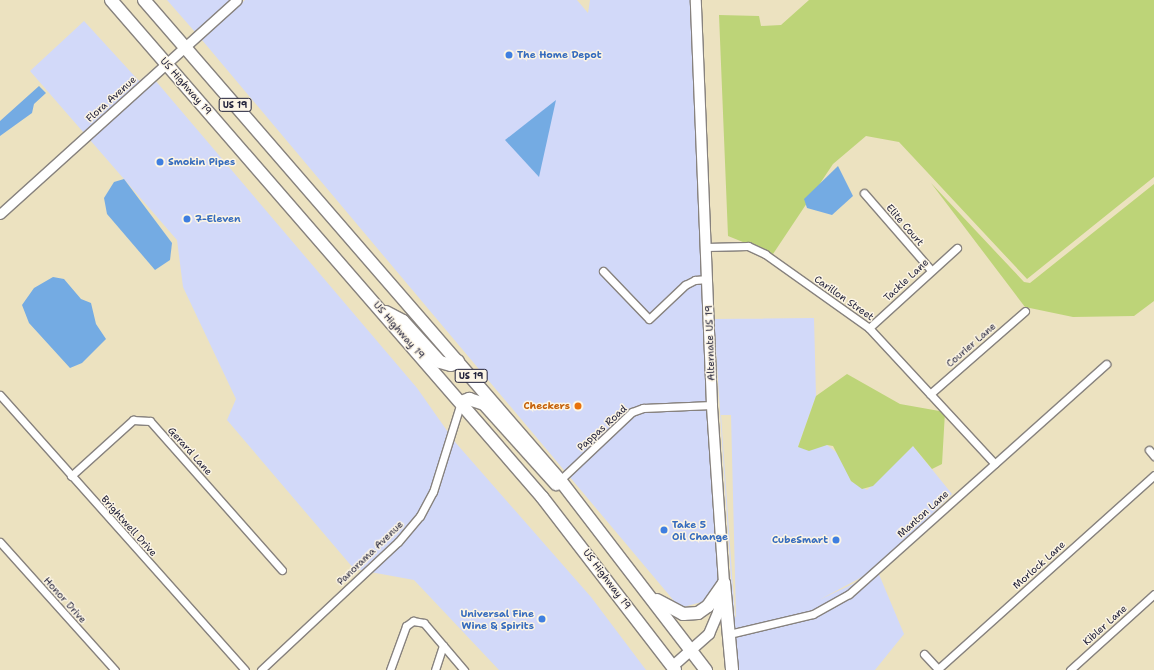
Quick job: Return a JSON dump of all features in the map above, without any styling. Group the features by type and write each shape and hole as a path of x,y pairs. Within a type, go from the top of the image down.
{"highway":[{"name":"US Highway 19","path":"111,0 461,402 574,535 672,669"},
{"name":"US 19","path":"144,0 582,506 706,670"},
{"path":"379,308 403,321 440,362 447,366 458,361"},
{"path":"461,402 468,399 484,404 544,474 582,506"},
{"path":"651,596 673,610 690,614 708,606 724,583"},
{"path":"724,583 732,670"}],"main road":[{"name":"Alternate US 19","path":"672,669 713,627 724,583 712,405 696,0"}],"street":[{"name":"Flora Avenue","path":"0,214 237,0"},
{"name":"Elite Court","path":"864,193 931,270"},
{"name":"Carillon Street","path":"706,247 748,246 765,254 869,328 995,464"},
{"name":"Tackle Lane","path":"869,328 956,248"},
{"path":"603,271 649,319 685,285 695,280 707,279"},
{"name":"Courier Lane","path":"930,394 1025,311"},
{"name":"Manton Lane","path":"729,634 813,614 835,604 995,464 1106,364"},
{"name":"Brightwell Drive","path":"0,395 245,670"},
{"name":"Panorama Avenue","path":"261,670 398,542 420,516 433,492 461,402"},
{"name":"Pappas Road","path":"560,480 632,412 643,408 712,405"},
{"name":"Gerard Lane","path":"71,476 133,420 150,421 282,570"},
{"path":"1149,450 1154,456"},
{"name":"Morlock Lane","path":"938,670 1154,475"},
{"name":"Honor Drive","path":"0,542 114,670"},
{"name":"Kibler Lane","path":"1070,670 1154,594"},
{"path":"390,670 406,626 414,621 424,623 464,670"},
{"path":"435,670 443,645"},
{"path":"924,654 938,670"}],"shaded area":[{"path":"167,0 230,0 195,32"},
{"path":"245,0 577,0 588,13 590,0 692,0 719,581 705,601 680,608 202,40"},
{"path":"84,21 139,81 149,73 417,388 455,442 591,597 646,670 499,670 414,580 354,569 227,420 236,399 183,287 177,240 30,71"},
{"path":"814,318 816,396 798,447 827,445 840,455 851,481 867,490 913,446 952,494 877,569 819,600 878,572 904,634 875,670 737,670 714,319","holes":["721,415 731,415 736,617"]}],"green space":[{"path":"809,0 1154,0 1154,177 1027,279 899,142 866,136 833,164 773,254 728,236 719,15 759,16 761,26 781,25"},
{"path":"931,183 1024,282 1030,283 1154,184 1154,301 1134,316 1073,317 1025,307"},
{"path":"847,374 900,404 945,412 942,464 932,469 913,446 873,486 862,489 851,481 833,446 827,445 809,451 798,447 816,396"}],"water":[{"path":"39,86 46,93 34,104 32,113 0,136 0,121"},
{"path":"556,100 539,177 505,140"},
{"path":"838,166 853,196 832,215 807,208 804,199"},
{"path":"124,179 172,243 170,260 155,270 107,214 104,198 114,182"},
{"path":"53,277 64,279 81,299 91,303 96,324 106,339 82,363 70,368 29,323 22,305 34,288"}],"place":[{"name":"The Home Depot","path":"509,55"},
{"name":"Smokin Pipes","path":"160,162"},
{"name":"7-Eleven","path":"187,219"},
{"name":"Checkers","path":"578,406"},
{"name":"Take 5 Oil Change","path":"664,530"},
{"name":"CubeSmart","path":"836,540"},
{"name":"Universal Fine Wine & Spirits","path":"542,619"}]}
